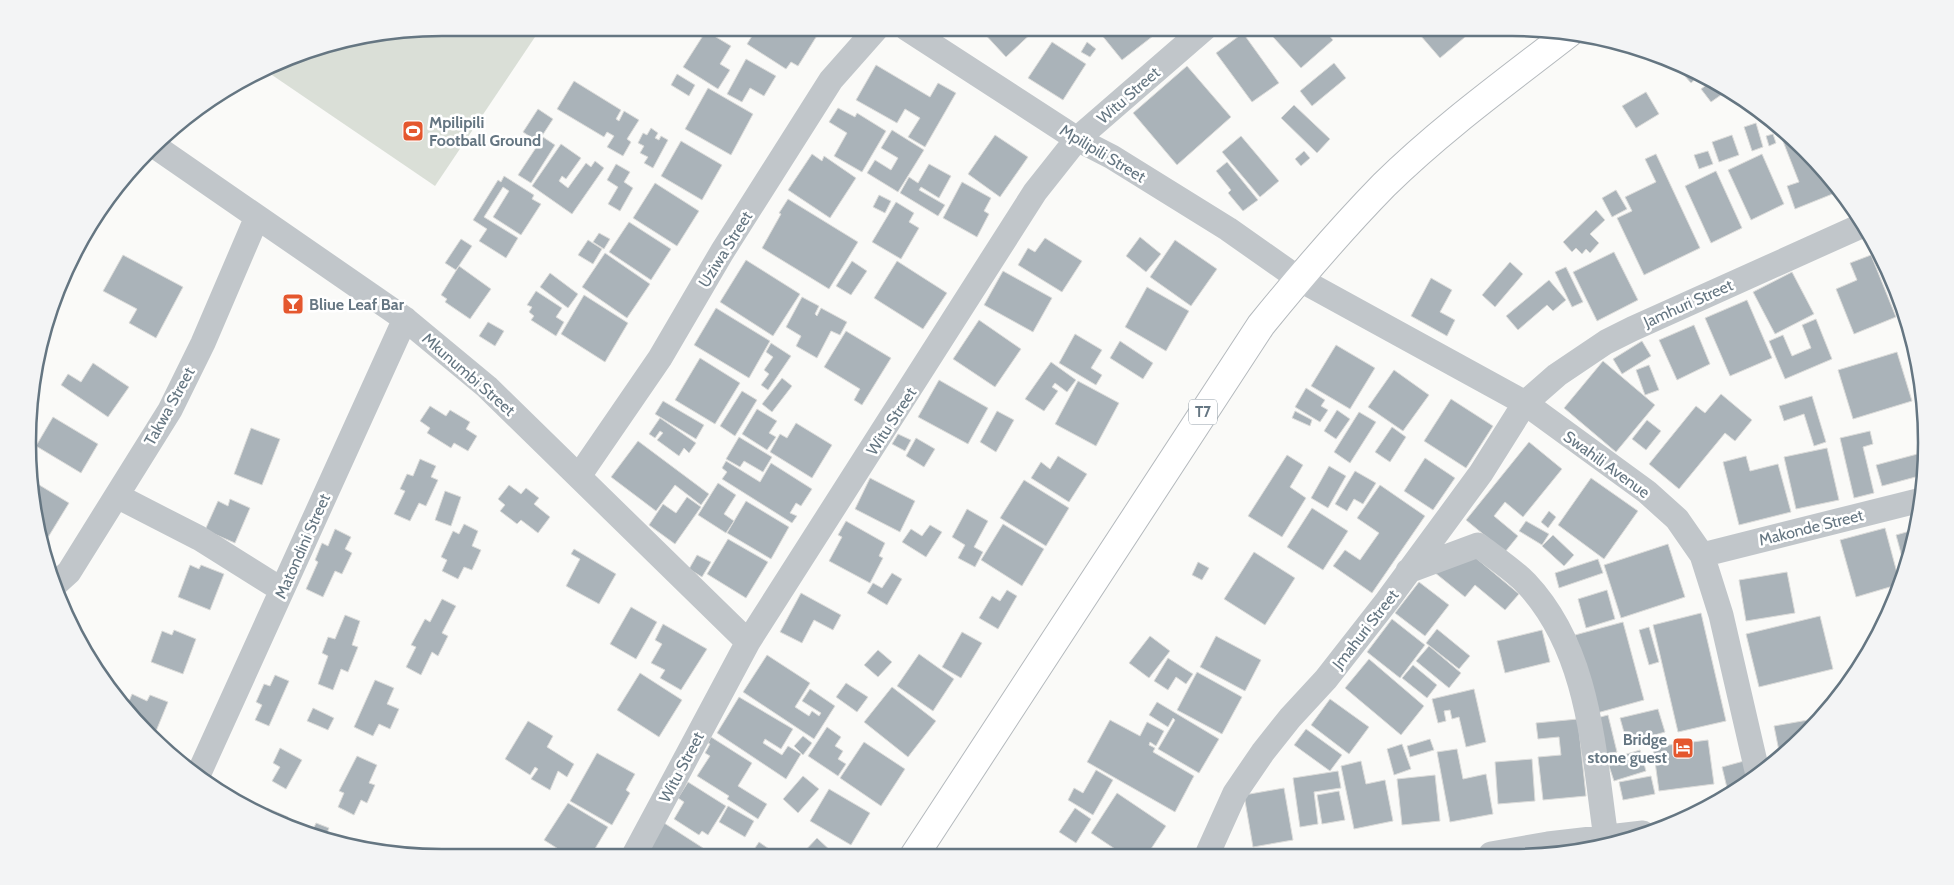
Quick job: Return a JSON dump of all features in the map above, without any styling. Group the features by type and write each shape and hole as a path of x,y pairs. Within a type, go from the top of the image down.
{"highway":[{"name":"T7","path":"919,849 1222,383 1262,325 1299,279 1384,185 1464,113 1560,39"}],"street":[{"name":"Uziwa Street","path":"580,476 660,358 722,252 831,80 870,36"},
{"name":"Mpilipili Street","path":"918,36 1077,139 1112,157 1228,229 1299,279"},
{"name":"Witu Street","path":"636,849 748,642 1025,208 1077,139 1195,36"},
{"name":"Mkunumbi Street","path":"160,150 404,319 487,386 748,642"},
{"name":"Takwa Street","path":"60,580 69,572 170,410 203,343 257,217"},
{"name":"Jamhuri Street","path":"1525,403 1557,376 1606,342 1856,228"},
{"name":"Swahili Avenue","path":"1299,279 1525,403 1647,492 1677,518 1702,555 1721,615 1756,767"},
{"name":"Matondini Street","path":"201,769 404,319"},
{"name":"Jmahuri Street","path":"1211,849 1235,793 1263,752 1290,718 1326,679 1408,572 1481,473 1525,403"},
{"path":"117,496 199,538 282,590"},
{"name":"Makonde Street","path":"1702,555 1913,502"},
{"path":"1408,572 1478,545 1525,582 1547,610 1573,658 1584,700 1606,838"}],"shaded area":[{"name":"Mpilipili Football Ground","path":"442,36 536,36 435,186 272,75 287,67 337,50 389,40"}],"building":[{"path":"703,36 714,36 731,46 720,64 730,70 718,89 683,67"},
{"path":"752,36 817,36 798,66 791,62 786,69 747,44"},
{"path":"987,36 1028,36 1006,57"},
{"path":"1102,36 1153,36 1122,60"},
{"path":"1239,36 1245,36 1279,83 1252,102 1216,53"},
{"path":"1272,36 1330,36 1333,40 1301,68"},
{"path":"1421,36 1466,36 1440,58"},
{"path":"1052,42 1086,64 1063,100 1028,78"},
{"path":"1087,42 1096,49 1090,57 1081,52"},
{"path":"746,59 776,76 764,96 750,88 742,102 727,94"},
{"path":"1334,63 1346,78 1312,106 1300,91"},
{"path":"876,65 930,97 938,83 956,93 925,147 908,137 920,118 905,109 897,123 856,100"},
{"path":"1187,66 1231,117 1177,165 1133,113"},
{"path":"677,74 695,85 689,96 671,85"},
{"path":"1684,75 1691,78 1694,80 1691,83"},
{"path":"574,81 621,110 616,119 619,121 624,111 639,120 627,139 631,142 623,156 607,147 614,136 607,132 604,137 557,109"},
{"path":"1705,86 1721,95 1711,102 1701,89"},
{"path":"708,88 753,114 731,155 685,129"},
{"path":"1646,92 1659,114 1636,128 1622,106"},
{"path":"1294,105 1330,139 1317,153 1281,118"},
{"path":"838,108 855,117 857,113 886,131 862,172 834,156 847,133 829,122"},
{"path":"538,109 553,119 538,142 523,132"},
{"path":"1756,123 1763,147 1752,151 1744,127"},
{"path":"651,128 658,133 655,138 659,140 661,136 668,140 653,168 644,163 648,157 640,153 644,146 638,143 643,133 647,135"},
{"path":"892,130 924,150 898,192 867,173 875,160 891,170 898,158 881,148"},
{"path":"1773,134 1776,143 1769,146 1766,136"},
{"path":"995,135 1028,157 1000,197 968,174"},
{"path":"1732,135 1739,155 1719,162 1712,142"},
{"path":"1241,136 1279,181 1260,197 1222,152"},
{"path":"543,137 555,145 531,183 518,175"},
{"path":"1783,140 1799,155 1833,194 1795,209 1787,186 1799,182"},
{"path":"681,141 722,165 702,200 661,176"},
{"path":"561,144 581,158 566,179 562,176 559,181 568,188 586,163 591,167 595,161 604,168 572,214 532,186"},
{"path":"1304,151 1310,158 1301,166 1295,159"},
{"path":"1708,151 1713,164 1699,169 1694,155"},
{"path":"812,154 822,161 824,156 856,178 830,218 788,190"},
{"path":"1656,154 1700,248 1644,275 1617,218 1632,211 1625,197 1656,182 1645,159"},
{"path":"1762,154 1784,204 1751,220 1728,170"},
{"path":"1227,162 1258,200 1243,211 1228,193 1231,190 1216,171"},
{"path":"616,164 630,172 624,182 633,188 620,211 608,204 618,187 607,180"},
{"path":"929,164 951,176 939,198 921,187 919,190 945,205 938,216 900,193 909,177 918,183"},
{"path":"1716,171 1742,228 1711,243 1685,186"},
{"path":"504,176 534,195 532,199 541,204 521,235 493,217 509,191 503,187 484,217 518,238 506,258 479,241 487,229 473,220 498,180 501,182"},
{"path":"962,182 991,198 984,211 989,214 977,237 943,218"},
{"path":"655,183 699,211 677,246 633,218"},
{"path":"1616,190 1627,209 1612,217 1602,198"},
{"path":"879,195 891,201 885,213 873,207"},
{"path":"788,199 858,242 829,289 762,248"},
{"path":"896,202 914,213 909,222 919,228 901,259 872,242"},
{"path":"1596,210 1605,220 1590,234 1599,243 1590,253 1586,249 1582,254 1576,248 1572,252 1563,242"},
{"path":"629,222 671,249 651,280 609,252"},
{"path":"599,233 610,239 604,249 593,242"},
{"path":"1140,237 1161,254 1146,272 1126,256"},
{"path":"1045,238 1082,261 1062,292 1018,265 1028,248 1035,252"},
{"path":"461,239 472,246 456,270 445,263"},
{"path":"588,240 602,249 593,264 578,255"},
{"path":"1175,240 1217,269 1191,306 1150,277"},
{"path":"1614,252 1638,300 1597,321 1573,272"},
{"path":"605,253 650,284 627,318 582,287"},
{"path":"123,255 183,287 156,338 129,323 137,309 103,291"},
{"path":"1871,255 1896,317 1854,334 1836,289 1857,280 1850,263"},
{"path":"746,260 800,294 773,336 720,302"},
{"path":"852,261 867,271 851,295 836,286"},
{"path":"897,261 947,293 923,329 874,298"},
{"path":"1510,262 1523,274 1495,307 1482,295"},
{"path":"459,266 491,289 470,319 445,302 447,299 441,295"},
{"path":"1566,267 1583,302 1572,307 1555,272"},
{"path":"1003,271 1052,298 1033,332 984,305"},
{"path":"1792,272 1814,314 1775,334 1753,292"},
{"path":"550,273 578,294 568,308 540,287"},
{"path":"1431,278 1452,290 1440,312 1455,320 1447,336 1411,316"},
{"path":"1549,280 1566,300 1553,311 1547,305 1518,330 1506,316"},
{"path":"1147,287 1189,311 1166,351 1125,327"},
{"path":"536,291 562,308 556,317 564,322 556,336 531,320 534,316 529,312 532,307 527,305"},
{"path":"584,295 628,323 605,362 561,334"},
{"path":"802,297 819,306 815,314 817,316 821,308 847,322 840,335 831,331 817,358 796,346 801,336 786,327"},
{"path":"1747,300 1772,358 1730,376 1705,318"},
{"path":"716,308 770,341 749,378 694,345"},
{"path":"1816,319 1832,359 1785,379 1769,341 1783,335 1792,356 1811,348 1802,325"},
{"path":"979,320 1021,349 995,387 953,359"},
{"path":"488,322 504,331 495,346 479,336"},
{"path":"1694,325 1710,364 1677,380 1659,340"},
{"path":"846,331 891,358 862,405 854,400 860,389 824,367"},
{"path":"1075,334 1102,350 1091,368 1102,375 1096,385 1059,363"},
{"path":"1120,341 1153,363 1143,379 1110,358"},
{"path":"1642,341 1651,356 1622,374 1613,359"},
{"path":"771,343 791,356 768,390 761,385 769,374 764,370 773,357 766,352"},
{"path":"1336,345 1375,368 1350,409 1311,386"},
{"path":"1897,352 1912,401 1853,419 1838,370"},
{"path":"700,358 740,383 715,424 675,400"},
{"path":"1603,361 1655,405 1616,452 1564,408"},
{"path":"1051,362 1076,380 1067,392 1055,383 1052,387 1058,391 1044,411 1025,399"},
{"path":"93,363 129,387 108,417 61,385 68,374 81,382"},
{"path":"1649,365 1659,390 1645,395 1636,370"},
{"path":"1394,370 1429,395 1403,431 1368,407"},
{"path":"782,378 792,386 772,412 762,404"},
{"path":"939,380 988,408 968,444 918,417"},
{"path":"1078,381 1119,403 1096,446 1055,424"},
{"path":"1306,388 1325,400 1321,406 1328,410 1320,422 1295,407"},
{"path":"742,391 757,400 735,436 720,426"},
{"path":"1721,394 1752,420 1735,441 1725,433 1679,489 1649,464 1696,406 1705,413"},
{"path":"1812,396 1826,442 1814,446 1804,414 1784,421 1779,406"},
{"path":"1451,399 1493,426 1466,468 1424,441"},
{"path":"663,401 704,425 696,439 655,414"},
{"path":"430,406 446,416 450,410 470,422 466,429 477,436 468,451 454,443 451,448 427,433 430,428 420,421"},
{"path":"757,409 777,421 769,433 776,437 767,450 742,434"},
{"path":"1337,410 1350,419 1336,439 1324,431"},
{"path":"997,411 1014,420 996,452 980,442"},
{"path":"1295,411 1312,420 1310,426 1292,418"},
{"path":"1359,412 1376,422 1350,463 1334,452"},
{"path":"53,417 98,444 81,473 36,446"},
{"path":"660,418 696,443 689,453 684,448 679,456 657,440 663,433 660,431 655,438 649,434"},
{"path":"1647,420 1661,431 1646,450 1632,439"},
{"path":"796,423 832,445 812,478 770,452 780,434 787,438"},
{"path":"1392,427 1406,437 1390,462 1375,452"},
{"path":"251,428 280,439 262,485 234,474"},
{"path":"1870,431 1873,444 1863,447 1874,493 1854,498 1840,438"},
{"path":"898,434 911,440 905,451 892,444"},
{"path":"739,437 772,457 763,472 744,461 740,467 726,459"},
{"path":"916,438 935,449 924,467 906,456"},
{"path":"638,441 709,494 701,505 675,485 656,511 611,477"},
{"path":"1529,442 1562,469 1523,517 1505,502 1494,516 1518,536 1505,552 1466,520"},
{"path":"1827,448 1839,500 1796,509 1784,457"},
{"path":"1918,454 1916,477 1882,486 1876,465"},
{"path":"1287,455 1303,465 1290,487 1306,498 1282,537 1248,516"},
{"path":"1058,456 1087,474 1069,502 1031,478 1041,462 1050,469"},
{"path":"1746,456 1750,471 1778,464 1791,512 1739,525 1723,462"},
{"path":"1425,458 1455,478 1433,510 1404,491"},
{"path":"420,459 436,466 431,477 438,480 426,506 419,503 410,521 394,514 405,491 400,489 407,474 413,476"},
{"path":"726,461 760,482 771,463 812,489 801,506 796,503 790,513 797,516 792,523 722,479 727,472 722,468"},
{"path":"1329,466 1346,476 1328,508 1311,498"},
{"path":"1355,471 1376,483 1363,504 1354,499 1347,511 1335,504"},
{"path":"870,478 915,501 900,532 855,509"},
{"path":"1591,478 1638,511 1604,559 1558,525"},
{"path":"1024,480 1069,508 1046,546 1000,518"},
{"path":"718,483 736,495 724,514 734,521 726,533 698,515"},
{"path":"39,485 69,503 48,538"},
{"path":"509,485 521,494 526,488 539,498 534,504 550,517 538,533 521,520 517,524 500,511 505,505 498,499"},
{"path":"1380,485 1425,516 1372,593 1333,566 1345,550 1360,560 1379,533 1357,518"},
{"path":"445,491 461,497 451,526 435,520"},
{"path":"687,497 701,507 675,544 649,525 663,504 676,513"},
{"path":"230,499 250,508 235,543 205,530 218,501 228,506"},
{"path":"746,501 789,527 771,559 727,533"},
{"path":"1312,508 1348,531 1323,570 1287,547"},
{"path":"967,509 988,521 974,547 983,552 975,567 958,558 965,545 952,537"},
{"path":"1549,511 1556,517 1548,528 1541,522"},
{"path":"846,521 885,543 879,556 883,558 870,583 829,561 842,537 838,535"},
{"path":"1526,521 1549,534 1542,545 1519,531"},
{"path":"464,524 478,531 472,546 481,550 472,570 464,567 458,579 442,571 447,560 441,557 453,531 459,534"},
{"path":"1003,524 1044,549 1022,586 981,560"},
{"path":"930,525 942,532 926,557 902,542 911,529 922,536"},
{"path":"1885,528 1897,571 1891,587 1856,597 1840,540"},
{"path":"335,529 351,537 345,549 352,553 342,574 335,571 323,597 306,589 318,562 315,560 322,543 328,546"},
{"path":"1908,532 1902,556 1896,535"},
{"path":"1553,535 1574,555 1564,566 1542,546"},
{"path":"728,539 768,562 746,598 707,574"},
{"path":"1458,543 1519,594 1505,610 1475,585 1465,597 1434,572"},
{"path":"1668,544 1685,597 1621,618 1604,565"},
{"path":"574,549 616,574 599,604 566,586 580,559 571,554"},
{"path":"1254,552 1295,578 1265,625 1224,599"},
{"path":"697,555 711,562 702,577 689,569"},
{"path":"1598,559 1603,573 1559,588 1555,573"},
{"path":"1198,562 1209,568 1202,580 1192,575"},
{"path":"190,565 199,569 201,565 224,574 210,610 178,597"},
{"path":"1787,572 1795,613 1746,621 1739,580"},
{"path":"892,573 902,579 887,605 867,593 873,583 882,588"},
{"path":"1419,582 1449,605 1425,636 1395,613"},
{"path":"1007,590 1017,596 998,629 979,618 992,596 1000,601"},
{"path":"1607,590 1615,619 1586,628 1578,599"},
{"path":"801,593 841,615 833,630 814,620 802,643 780,632"},
{"path":"442,599 456,606 442,633 448,636 438,656 432,652 421,675 406,667 416,647 411,645 425,619 430,622"},
{"path":"631,607 657,622 636,659 610,644"},
{"path":"1701,613 1726,721 1678,732 1653,625"},
{"path":"345,615 360,621 352,645 358,647 348,672 341,669 333,690 318,684 328,656 322,653 328,637 335,639"},
{"path":"1820,616 1833,669 1759,687 1746,634"},
{"path":"1392,619 1425,645 1400,678 1367,652"},
{"path":"1623,622 1644,700 1597,713 1575,635"},
{"path":"663,624 707,649 681,690 660,678 665,670 651,663 662,644 655,640"},
{"path":"1649,627 1659,662 1649,665 1639,630"},
{"path":"1437,629 1470,656 1459,669 1426,643"},
{"path":"174,630 196,639 183,674 151,662 162,631 172,635"},
{"path":"1542,630 1550,662 1505,673 1497,641"},
{"path":"962,632 982,643 961,678 942,667"},
{"path":"1150,636 1170,651 1149,678 1129,663"},
{"path":"1216,636 1261,660 1245,691 1200,667"},
{"path":"1429,646 1461,673 1449,688 1416,661"},
{"path":"878,650 892,662 878,677 864,665"},
{"path":"919,654 954,679 933,711 897,686"},
{"path":"767,655 810,683 795,707 809,716 812,711 819,716 821,713 802,701 810,689 835,706 814,739 743,692"},
{"path":"1168,658 1193,674 1186,684 1176,677 1168,690 1154,681"},
{"path":"1369,659 1424,706 1401,735 1345,688"},
{"path":"1413,665 1437,685 1427,698 1402,678"},
{"path":"1197,672 1242,697 1222,734 1177,710"},
{"path":"640,673 682,700 659,737 617,710"},
{"path":"275,675 289,681 269,726 255,720 262,705 256,702 264,684 270,686"},
{"path":"375,680 394,688 387,704 399,709 390,729 379,724 373,736 354,727"},
{"path":"846,683 868,697 857,712 836,697"},
{"path":"892,687 936,721 908,757 864,722"},
{"path":"1474,689 1486,742 1466,747 1459,717 1452,719 1450,710 1444,711 1446,721 1438,723 1432,699"},
{"path":"132,694 147,701 150,695 168,702 156,731 137,710 129,701"},
{"path":"739,697 793,729 781,749 765,739 763,743 782,755 788,746 801,754 786,779 717,733"},
{"path":"1330,699 1369,727 1349,754 1311,725"},
{"path":"1157,702 1219,739 1199,773 1158,749 1175,720 1173,718 1168,727 1149,715"},
{"path":"313,708 334,718 328,730 307,721"},
{"path":"1658,709 1665,732 1627,743 1620,718"},
{"path":"1608,715 1617,752 1601,756 1593,719"},
{"path":"1578,719 1586,796 1543,800 1538,757 1561,755 1559,737 1538,739 1536,723"},
{"path":"1110,720 1140,736 1147,722 1164,731 1156,746 1150,742 1149,745 1155,748 1153,752 1194,776 1175,812 1087,762"},
{"path":"1808,720 1778,748 1774,726"},
{"path":"528,721 553,736 547,747 574,764 567,777 558,771 550,790 531,779 538,769 535,767 530,775 505,759"},
{"path":"827,727 841,737 835,746 843,751 838,759 846,764 838,776 808,756"},
{"path":"1306,729 1342,755 1330,771 1294,745"},
{"path":"803,736 812,743 803,755 794,746"},
{"path":"711,737 752,763 738,786 767,804 758,819 727,799 729,796 697,776 710,756 705,753 710,744 708,743"},
{"path":"1430,739 1434,750 1410,757 1407,746"},
{"path":"1708,740 1714,784 1659,791 1653,747"},
{"path":"864,742 905,769 881,806 840,778"},
{"path":"1402,744 1411,769 1394,775 1387,749"},
{"path":"280,748 302,760 286,789 272,781 280,767 273,763"},
{"path":"1457,749 1463,779 1486,774 1493,814 1450,822 1437,752"},
{"path":"1640,750 1646,771 1614,781 1607,760"},
{"path":"597,753 635,774 626,790 630,793 612,825 570,801"},
{"path":"357,756 377,765 369,783 375,785 367,803 361,800 354,815 338,807 344,793 339,791"},
{"path":"1532,759 1535,801 1498,804 1495,762"},
{"path":"1361,761 1366,784 1385,780 1393,821 1354,829 1341,766"},
{"path":"1744,761 1747,773 1727,787 1722,767"},
{"path":"1096,770 1113,780 1093,815 1068,800 1074,788 1083,793"},
{"path":"1338,771 1341,788 1314,792 1318,824 1300,827 1293,778"},
{"path":"1435,775 1440,821 1402,825 1397,779"},
{"path":"803,776 819,789 798,813 783,799"},
{"path":"1651,776 1655,794 1623,800 1619,782"},
{"path":"688,782 726,806 708,835 702,831 699,835 674,819 684,802 678,798"},
{"path":"1284,788 1293,840 1253,847 1244,795"},
{"path":"829,789 870,813 851,845 810,821"},
{"path":"1339,791 1345,820 1322,824 1317,795"},
{"path":"1117,793 1166,826 1151,849 1115,849 1091,833"},
{"path":"568,803 608,827 595,849 558,849 544,840"},
{"path":"728,806 754,821 745,837 719,822"},
{"path":"267,808 288,817 287,818"},
{"path":"1075,808 1091,819 1076,843 1059,832"},
{"path":"661,821 703,848 702,849 644,849"},
{"path":"316,823 329,828 327,832 314,828"},
{"path":"817,838 829,849 807,849"},
{"path":"759,842 769,849 754,849"}],"place":[{"name":"Mpilipili Football Ground","path":"413,131"},
{"name":"Bliue Leaf Bar","path":"293,304"},
{"name":"Bridge stone guest","path":"1683,748"}]}
